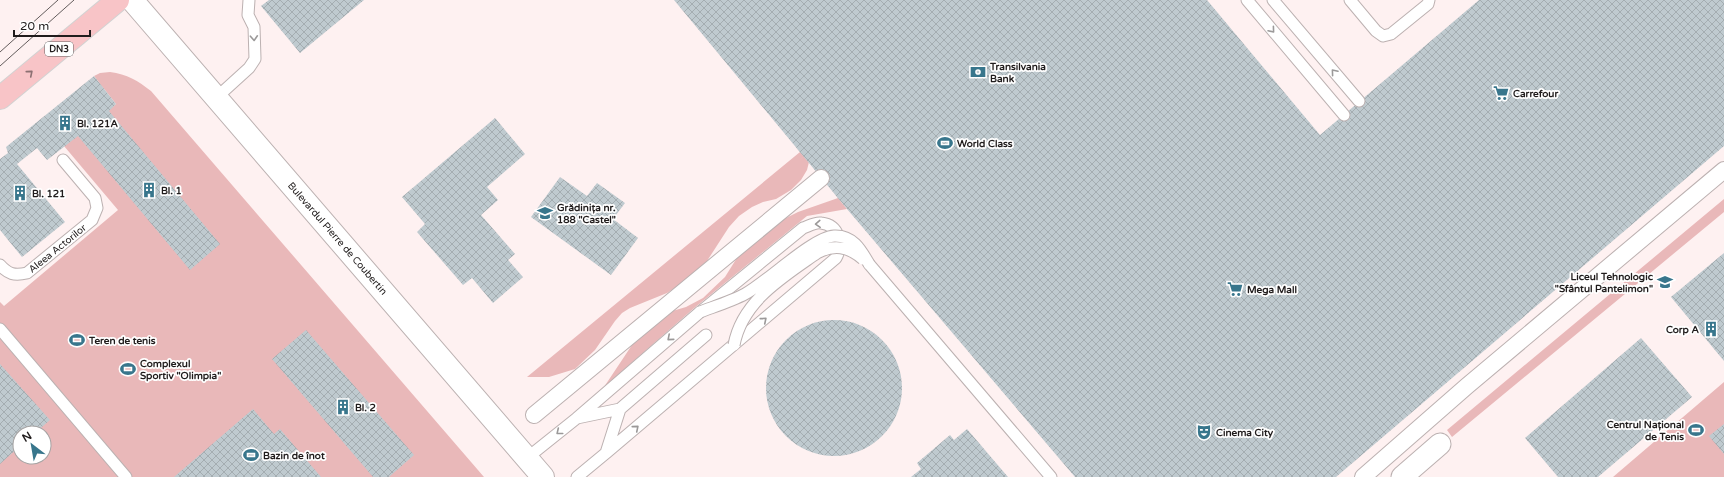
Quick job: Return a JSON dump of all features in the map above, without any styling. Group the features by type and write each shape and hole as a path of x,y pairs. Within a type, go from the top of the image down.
{"main road":[{"name":"DN3","path":"0,98 118,0"}],"street":[{"name":"Bulevardul Pierre de Coubertin","path":"132,0 543,477"},
{"path":"1363,477 1473,381 1724,170"},
{"path":"534,415 821,178"},
{"path":"1402,477 1440,444"}],"lane":[{"path":"216,98 249,68 254,59 254,27 248,15 249,0"},
{"path":"1247,0 1344,115"},
{"path":"1273,0 1359,101"},
{"path":"1350,0 1376,31 1384,36 1391,34 1428,4 1429,0"},
{"name":"Aleea Actorilor","path":"0,265 8,273 19,275 27,273 92,220 97,208 95,198 63,160"},
{"path":"527,458 577,418 700,312 803,228 820,223 827,224 839,236 840,252 836,258 577,477"},
{"path":"700,312 744,295 816,244 832,236 839,236 848,239 855,243 869,264 1051,477"},
{"path":"734,345 737,332 754,303 761,295 817,253 824,249 838,246 854,252 869,264"},
{"path":"0,329 126,477"},
{"path":"577,418 620,409 706,335"},
{"path":"606,453 620,409"}],"shaded area":[{"path":"100,73 116,73 137,81 151,91 484,477 0,477 0,302 4,306 118,210 64,146 116,104 94,76"},
{"path":"800,152 809,162 807,170 801,180 791,190 776,199 763,202 752,207 739,216 729,227 707,261 681,284 667,293 630,308 622,313 595,350 575,369 549,377 527,377"},
{"path":"838,198 847,209 807,216 693,309 604,387 636,339 669,312 686,307 703,298 725,277 740,253 776,223 798,212"},
{"path":"1724,199 1724,212 1452,437 1447,430"},
{"name":"Centrul Național de Tenis","path":"1724,382 1724,477 1613,477"}],"building":[{"path":"269,0 364,0 300,53 261,6"},
{"name":"Mega Mall","path":"674,0 1207,0 1320,135 1479,0 1724,0 1724,146 1336,477 1075,477 847,209"},
{"path":"94,76 116,104 109,111 220,244 190,270 78,136 47,160 37,148 17,164 65,222 22,257 0,230 0,159 8,153 6,147"},
{"path":"495,118 525,154 487,187 498,200 481,215 515,254 508,260 523,277 493,303 472,278 463,285 417,232 425,224 402,197"},
{"path":"560,177 587,196 597,183 625,203 613,219 638,238 611,275 531,217"},
{"name":"Corp A","path":"1724,253 1724,361 1671,297"},
{"path":"827,320 841,320 860,325 872,331 887,345 897,362 901,375 901,401 897,414 891,426 877,441 872,445 854,453 841,456 827,456 808,451 796,445 781,431 777,426 769,408 766,395 766,381 771,362 777,350 791,335 796,331 814,323"},
{"name":"Bl. 2","path":"306,330 414,455 389,477 373,477 272,359"},
{"path":"1641,338 1692,397 1598,477 1558,477 1525,438"},
{"path":"0,364 50,420 44,425 12,425 12,453 0,464"},
{"name":"Bazin de înot","path":"253,409 274,434 280,429 321,477 174,477"},
{"path":"1724,424 1724,454 1709,436"},
{"path":"967,429 1008,477 911,477 921,469 917,463 950,435 954,440"}],"tram line":[{"path":"0,52 58,0"},
{"path":"0,66 74,0"}],"place":[{"name":"Transilvania Bank","path":"978,72"},
{"name":"Carrefour","path":"1501,93"},
{"name":"Bl. 121A","path":"65,123"},
{"name":"World Class","path":"945,143"},
{"name":"Bl. 1","path":"149,190"},
{"name":"Bl. 121","path":"20,193"},
{"name":"Grădinița nr. 188 \"Castel\"","path":"545,213"},
{"name":"Liceul Tehnologic \"Sfântul Pantelimon\"","path":"1665,282"},
{"name":"Mega Mall","path":"1235,289"},
{"name":"Corp A","path":"1711,329"},
{"name":"Teren de tenis","path":"77,340"},
{"name":"Complexul Sportiv \"Olimpia\"","path":"128,369"},
{"name":"Bl. 2","path":"343,407"},
{"name":"Centrul Național de Tenis","path":"1696,430"},
{"name":"Cinema City","path":"1204,432"},
{"name":"Bazin de înot","path":"251,455"}]}
